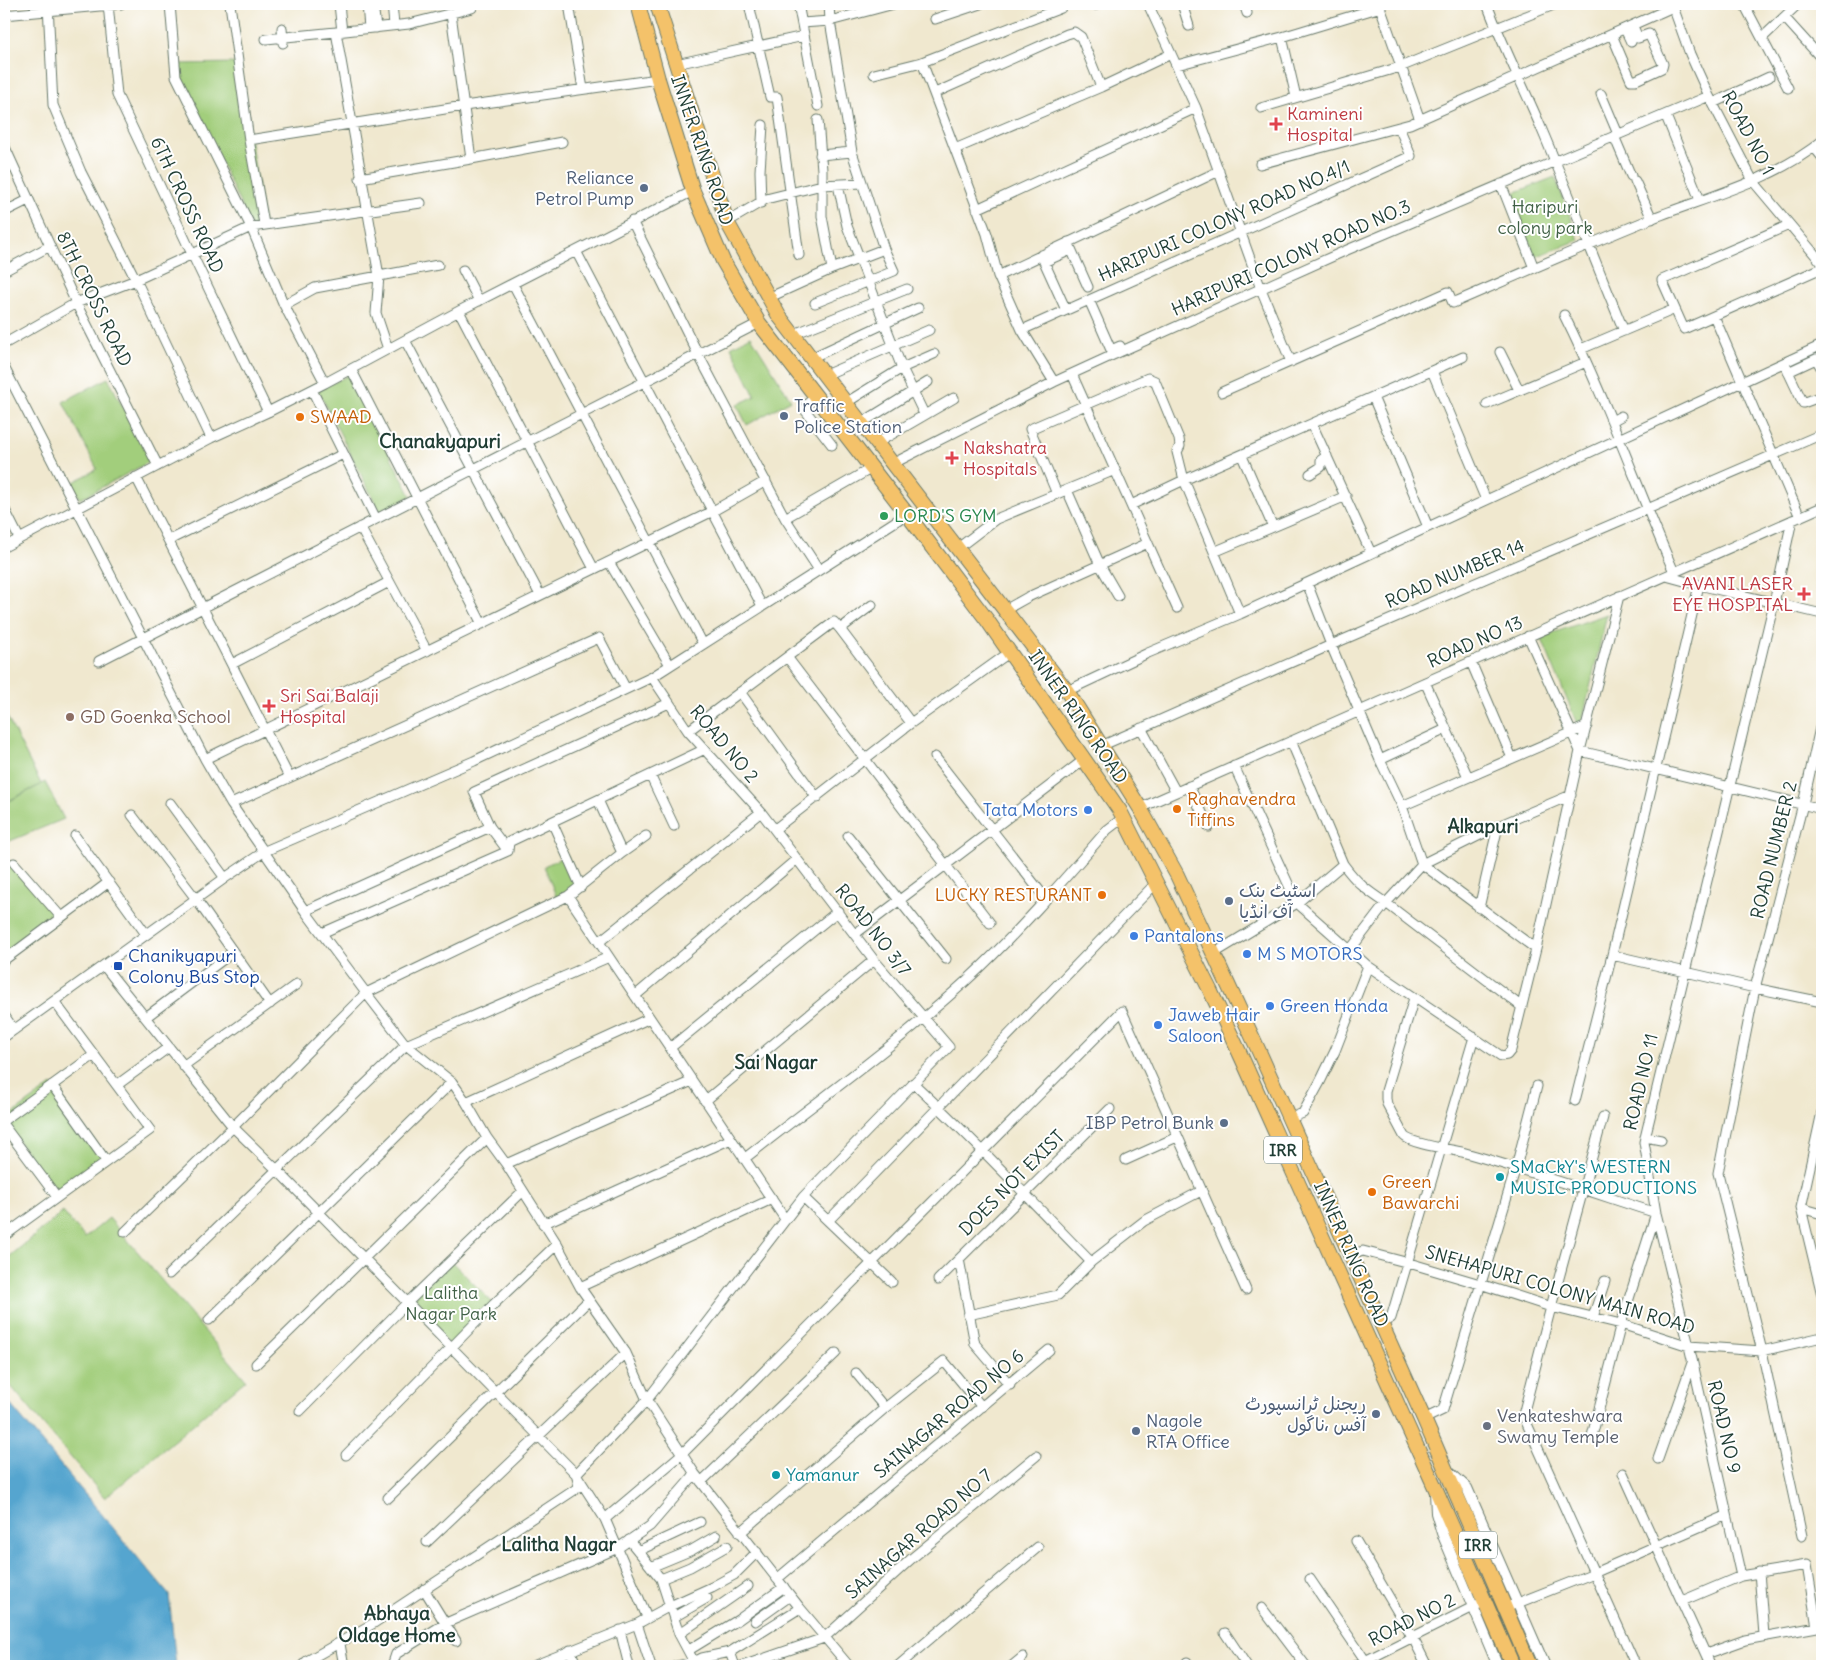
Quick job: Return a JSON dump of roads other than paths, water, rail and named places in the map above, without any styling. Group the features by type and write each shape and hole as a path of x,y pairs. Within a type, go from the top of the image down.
{"highway":[{"name":"INNER RING ROAD","path":"637,5 693,191 723,261 759,323 954,576 1010,652 1124,818 1218,1007 1434,1486 1479,1604"},
{"name":"INNER RING ROAD","path":"660,6 676,64 727,222 778,316 794,334 844,404 958,548 1067,691 1140,808 1177,875 1289,1119 1445,1468 1511,1606"},
{"path":"954,576 966,573 979,576"},
{"name":"IRR","path":"1479,1604 1513,1666"},
{"name":"IRR","path":"1511,1606 1530,1666"}],"street":[{"name":"6TH CROSS ROAD","path":"108,4 117,95 268,412"},
{"path":"4,14 48,7 121,4"},
{"path":"170,4 176,76 251,227 284,305 325,383"},
{"path":"230,4 249,140 264,224"},
{"path":"338,4 339,32 351,123 379,276 376,313 388,349"},
{"path":"367,4 373,28"},
{"path":"373,4 373,28"},
{"path":"392,4 394,25"},
{"path":"749,4 770,97 777,97 799,255"},
{"path":"798,4 818,106"},
{"path":"815,303 894,271 884,249 852,152 830,21 829,4"},
{"path":"802,24 830,21 865,8 894,4"},
{"path":"935,19 980,4"},
{"path":"874,74 922,62 1061,8 1064,4"},
{"path":"1148,4 1196,108 1261,289 1292,362"},
{"path":"1182,4 1189,26"},
{"path":"1487,4 1555,162 1624,331"},
{"path":"1261,108 1400,67 1556,4"},
{"path":"1744,4 1788,88"},
{"path":"1762,38 1798,4"},
{"path":"1177,65 1282,37 1380,5 1420,120"},
{"path":"1260,164 1420,120 1629,28 1672,6"},
{"name":"ROAD NO 1","path":"1672,6 1690,54 1711,100 1753,181 1822,263"},
{"path":"48,7 53,105 81,172 136,280 211,438"},
{"path":"266,39 307,30 339,32 409,24 472,8"},
{"path":"570,10 583,89"},
{"path":"451,14 472,160"},
{"path":"1784,17 1822,59"},
{"path":"1612,35 1630,79 1636,80 1661,68 1663,64 1649,34 1638,38 1629,28"},
{"path":"1629,28 1631,42"},
{"path":"935,93 1074,32 1081,37 1101,87"},
{"path":"676,64 804,36"},
{"path":"1282,37 1296,97"},
{"path":"955,149 1101,87 1171,54"},
{"path":"922,62 987,234 998,276 1022,330 1054,382"},
{"name":"HARIPURI COLONY ROAD NO.3","path":"892,464 1112,352 1616,135 1769,77"},
{"path":"249,140 464,106 658,79"},
{"path":"1601,94 1633,179 1652,219"},
{"path":"978,209 1196,108"},
{"path":"1666,116 1700,200"},
{"path":"818,120 822,216 832,269"},
{"path":"761,203 760,171 763,125"},
{"name":"HARIPURI COLONY ROAD NO.4/1","path":"1022,330 1411,156 1399,127"},
{"path":"1222,392 1448,292 1453,303 1588,244 1753,181 1790,163 1822,141"},
{"path":"360,178 472,160 562,142"},
{"path":"1814,147 1822,157"},
{"name":"8TH CROSS ROAD","path":"5,150 76,303 158,466"},
{"path":"820,155 852,152"},
{"path":"998,276 1069,246 1219,171"},
{"path":"727,222 766,199 822,185 862,183"},
{"path":"1501,184 1534,268"},
{"path":"838,185 847,226 868,282 902,368 924,414"},
{"path":"4,547 211,438 312,390 459,311 693,191"},
{"path":"4,212 28,200"},
{"path":"4,344 76,303 136,280 251,227 421,203"},
{"path":"632,222 698,354 766,481 786,518 819,570"},
{"path":"1789,224 1662,280 1684,329 1822,268"},
{"path":"4,271 50,246"},
{"path":"1069,246 1088,287"},
{"path":"768,298 832,269 884,249"},
{"path":"576,251 762,606"},
{"path":"1043,258 1066,310"},
{"path":"284,305 316,288 438,265"},
{"path":"463,270 479,301"},
{"path":"513,284 703,644"},
{"path":"794,334 908,289"},
{"path":"1089,300 1112,352 1136,338"},
{"path":"811,358 918,308"},
{"path":"1581,349 1675,310"},
{"path":"459,311 594,569"},
{"path":"1564,315 1612,421 1670,574 1699,585 1822,614"},
{"path":"1714,316 1773,454 1796,518"},
{"path":"99,661 759,323"},
{"path":"825,376 929,330"},
{"path":"405,340 540,596"},
{"path":"1791,366 1820,346 1822,357"},
{"path":"1500,352 1519,390"},
{"path":"844,404 902,368 934,354"},
{"path":"1131,505 1463,357"},
{"path":"1067,691 1148,653 1240,614 1742,382 1816,359 1822,368"},
{"path":"1487,404 1586,362"},
{"path":"1791,366 1803,403 1822,396"},
{"path":"4,367 205,759 231,804 305,911 406,1045 452,1082 557,1244 580,1287 626,1353 647,1400 695,1474 790,1596 849,1666"},
{"path":"351,369 482,624"},
{"path":"1432,371 1486,500"},
{"path":"1072,374 1177,608"},
{"path":"1057,494 1030,428 1085,403 1152,378 1155,381 1179,439 1180,446 1177,452 1184,480 1240,614"},
{"path":"860,424 912,390 928,382"},
{"path":"312,390 376,519"},
{"path":"816,396 807,404 806,410 832,445"},
{"path":"876,444 954,398"},
{"path":"1373,398 1428,527"},
{"path":"1606,409 1615,405"},
{"path":"1612,421 1621,416"},
{"path":"1312,424 1371,553"},
{"name":"ROAD NUMBER 14","path":"1102,746 1331,645 1822,434"},
{"path":"169,540 343,454"},
{"path":"1242,456 1273,527"},
{"path":"1310,474 1321,468 1321,460 1327,456"},
{"path":"786,518 872,468"},
{"path":"958,548 996,519 1115,470"},
{"path":"136,477 289,777"},
{"path":"205,759 713,511 766,481"},
{"path":"1066,490 1100,565 1118,596"},
{"path":"1214,552 1346,496"},
{"name":"ROAD NO 13","path":"1140,808 1822,507"},
{"path":"4,508 19,538"},
{"path":"4,1037 225,878 265,852 474,761 652,677 907,514"},
{"name":"ROAD NO 11","path":"1689,1346 1656,1213 1644,1142 1796,518"},
{"path":"360,527 427,651"},
{"path":"1005,610 1148,543"},
{"path":"610,562 670,665"},
{"path":"232,664 389,582"},
{"path":"1307,583 1331,645 1380,760 1402,806 1422,864 1536,949"},
{"path":"1575,1101 1612,955 1699,585"},
{"path":"1234,766 1297,903 1368,966 1500,1056 1507,1055 1511,1050 1522,1007 1580,751 1619,596"},
{"path":"840,629 872,605"},
{"path":"688,731 834,622 911,723"},
{"path":"1528,636 1580,751 1822,809"},
{"path":"231,804 599,638 626,689"},
{"path":"775,830 911,723 1010,652"},
{"path":"787,657 990,923"},
{"path":"1471,662 1512,758"},
{"name":"ROAD NO 2","path":"652,677 703,750 761,812 775,830"},
{"path":"1425,682 1468,777"},
{"path":"740,692 817,798"},
{"path":"508,851 490,827 474,792 669,703"},
{"name":"ROAD NUMBER 2","path":"1802,1536 1762,1351 1718,1173 1755,988 1803,804 1822,719"},
{"path":"1402,806 1587,726"},
{"path":"1140,728 1176,792"},
{"path":"1380,760 1446,729"},
{"path":"1291,741 1343,864 1362,888 1386,903 1522,1007"},
{"path":"508,851 509,842 703,750"},
{"path":"935,756 1046,899"},
{"path":"855,934 1085,759"},
{"path":"650,775 674,826"},
{"path":"1189,786 1209,827"},
{"path":"1350,950 1386,903 1422,864 1498,826 1571,795"},
{"path":"598,800 622,853"},
{"path":"170,803 225,878"},
{"path":"599,942 761,812"},
{"path":"132,815 196,899 270,1004"},
{"path":"744,1159 923,1018 1008,942 1107,830 1124,818"},
{"path":"552,822 581,887"},
{"path":"1479,908 1498,826"},
{"path":"305,911 490,827"},
{"name":"ROAD NO 3/7","path":"775,830 874,960 948,1047 913,1083"},
{"path":"75,836 146,934"},
{"path":"124,1232 233,1127 366,993 568,896 646,836"},
{"path":"848,836 946,960"},
{"path":"322,933 508,851"},
{"path":"635,996 796,859"},
{"path":"14,863 61,918"},
{"path":"1213,954 1297,903 1343,864"},
{"path":"4,960 109,882"},
{"path":"828,1221 1157,882"},
{"path":"568,896 785,1219"},
{"path":"670,1048 838,911"},
{"path":"146,1017 233,952"},
{"path":"1612,955 1822,1002"},
{"path":"169,1274 406,1045 609,957"},
{"path":"706,1101 874,960"},
{"path":"104,966 233,1127 576,1474 605,1519 647,1617"},
{"path":"1289,1119 1303,1113 1320,1082 1335,1051 1368,966"},
{"path":"183,1066 297,984"},
{"path":"1414,998 1386,1091 1386,1099 1407,1140 1442,1147 1516,1167 1656,1213 1621,1324 1592,1436"},
{"path":"4,1236 150,1130 54,1001"},
{"path":"605,1519 682,1453 1122,1011 1246,1290"},
{"path":"4,1016 14,1030"},
{"path":"466,1102 650,1018"},
{"path":"1380,1324 1391,1318 1474,1037"},
{"path":"117,1086 169,1047"},
{"path":"4,1120 94,1055"},
{"path":"506,1164 692,1081"},
{"path":"209,1320 452,1082"},
{"path":"576,1474 647,1400 802,1197 913,1083 984,1150 1091,1262"},
{"path":"52,1085 106,1161"},
{"path":"1424,1418 1443,1410 1516,1167 1537,1086"},
{"name":"DOES NOT EXIST","path":"938,1280 1110,1109"},
{"path":"1822,1112 1819,1145 1800,1208 1822,1296"},
{"path":"1603,1117 1523,1415 1636,1666"},
{"path":"4,1126 57,1197"},
{"path":"1126,1160 1177,1137"},
{"path":"1645,1137 1661,1140"},
{"path":"256,1364 487,1138"},
{"path":"543,1224 731,1139"},
{"path":"300,1411 407,1302 523,1191"},
{"path":"968,1315 1058,1295 1091,1262 1144,1221 1201,1191"},
{"path":"802,1197 892,1282"},
{"path":"580,1287 772,1199"},
{"path":"1800,1208 1822,1214"},
{"path":"346,1455 557,1244"},
{"name":"SNEHAPURI COLONY MAIN ROAD","path":"1350,1255 1362,1251 1408,1263 1551,1307 1621,1324 1689,1346 1762,1351 1822,1337"},
{"path":"959,1259 968,1315 975,1344 1010,1385"},
{"path":"1593,1317 1604,1281"},
{"path":"388,1498 589,1300"},
{"name":"ROAD NO 9","path":"1689,1346 1741,1576"},
{"name":"SAINAGAR ROAD NO 6","path":"777,1579 1010,1385 1049,1350"},
{"path":"427,1542 626,1353"},
{"path":"701,1482 836,1353"},
{"path":"740,1533 885,1408 944,1361 982,1407"},
{"path":"1658,1459 1692,1362"},
{"path":"856,1373 885,1408"},
{"name":"SAINAGAR ROAD NO 7","path":"824,1638 911,1559 1036,1456"},
{"path":"1623,1473 1712,1666"},
{"path":"302,1666 307,1661 340,1644 579,1487 576,1474"},
{"path":"394,1666 396,1654 446,1623 618,1548 650,1526 695,1474"},
{"path":"1545,1666 1511,1606 1658,1546 1727,1514"},
{"path":"638,1551 700,1522"},
{"path":"651,1567 692,1550 716,1536"},
{"path":"629,1540 661,1579 679,1634 688,1650 698,1660 711,1666"},
{"path":"1356,1541 1413,1638 1427,1666"},
{"path":"661,1579 690,1567 727,1546"},
{"path":"898,1666 1038,1547"},
{"path":"532,1666 637,1624 647,1617 712,1587 734,1575 757,1552"},
{"path":"1682,1601 1741,1576 1807,1565 1817,1626 1764,1635 1706,1654"},
{"path":"1760,1572 1764,1635"},
{"path":"1310,1579 1367,1664"},
{"path":"679,1634 748,1586"},
{"path":"688,1650 738,1620 784,1587"},
{"path":"424,1589 456,1641"},
{"path":"755,1621 790,1596"},
{"path":"674,1617 707,1598"},
{"path":"1479,1604 1498,1666"},
{"name":"ROAD NO 2","path":"1355,1666 1367,1664 1479,1604"},
{"path":"676,1666 730,1652 800,1608"},
{"path":"1262,1608 1306,1666"},
{"path":"637,1624 651,1666"},
{"path":"620,1630 629,1666"},
{"path":"1225,1633 1247,1666"},
{"path":"742,1666 767,1663 824,1638"},
{"path":"340,1644 344,1666"},
{"path":"570,1650 577,1666"},
{"path":"730,1652 736,1666"},
{"path":"1012,1666 1023,1657"}],"water":[{"path":"4,1397 169,1595 176,1666 4,1666"}],"place":[{"name":"Kamineni Hospital","path":"1276,124"},
{"name":"Reliance Petrol Pump","path":"644,188"},
{"name":"Traffic Police Station","path":"784,416"},
{"name":"SWAAD","path":"300,417"},
{"name":"Nakshatra Hospitals","path":"952,458"},
{"name":"LORD'S GYM","path":"884,516"},
{"name":"AVANI LASER EYE HOSPITAL","path":"1804,594"},
{"name":"Sri Sai Balaji Hospital","path":"269,706"},
{"name":"GD Goenka School","path":"70,717"},
{"name":"Raghavendra Tiffins","path":"1177,809"},
{"name":"Tata Motors","path":"1088,810"},
{"name":"LUCKY RESTURANT","path":"1102,895"},
{"name":"اسٹیٹ بنک آف انڈیا","path":"1229,901"},
{"name":"Pantalons","path":"1134,936"},
{"name":"M S MOTORS","path":"1247,954"},
{"name":"Chanikyapuri Colony Bus Stop","path":"118,966"},
{"name":"Green Honda","path":"1270,1006"},
{"name":"Jaweb Hair Saloon","path":"1158,1025"},
{"name":"IBP Petrol Bunk","path":"1224,1123"},
{"name":"SMaCkY's WESTERN MUSIC PRODUCTIONS","path":"1500,1177"},
{"name":"Green Bawarchi","path":"1372,1192"},
{"name":"ریجنل ٹرانسپورٹ آفس ،ناگول","path":"1376,1414"},
{"name":"Venkateshwara Swamy Temple","path":"1487,1426"},
{"name":"Nagole RTA Office","path":"1136,1431"},
{"name":"Yamanur","path":"776,1475"}],"district":[{"name":"Chanakyapuri","path":"440,441"},
{"name":"Alkapuri","path":"1483,826"},
{"name":"Sai Nagar","path":"776,1062"},
{"name":"Lalitha Nagar","path":"559,1544"},
{"name":"Abhaya Oldage Home","path":"397,1624"}],"park label":[{"name":"Haripuri colony park","path":"1545,217"},
{"name":"Lalitha Nagar Park","path":"451,1304"}]}
